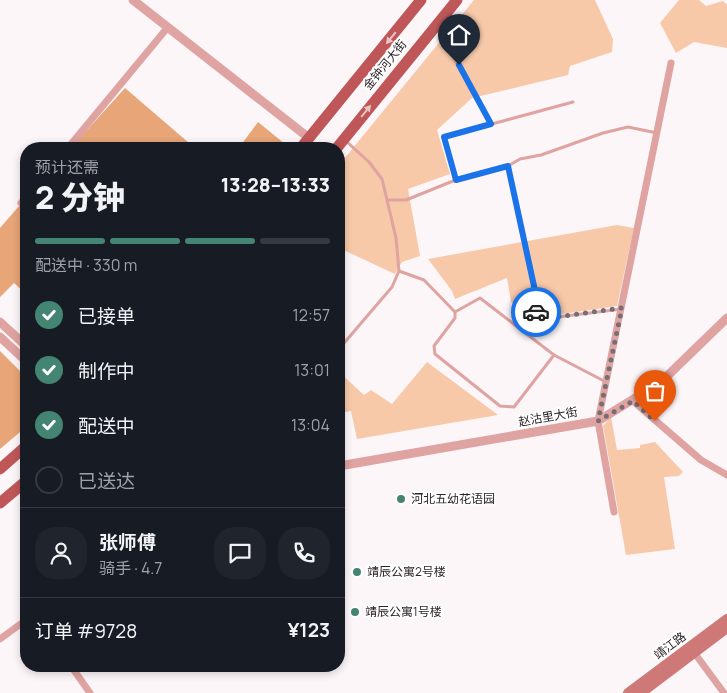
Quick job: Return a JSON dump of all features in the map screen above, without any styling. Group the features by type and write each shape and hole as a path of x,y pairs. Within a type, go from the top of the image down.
{"main road":[{"name":"金钟河大街","path":"306,142 421,0"},
{"name":"金钟河大街","path":"341,142 457,0"},
{"path":"0,469 20,451"},
{"path":"0,503 20,486"},
{"name":"靖江路","path":"641,693 727,619"},
{"name":"靖江路","path":"628,693 727,628"}],"street":[{"path":"133,0 309,138"},
{"path":"73,142 168,27"},
{"path":"614,512 598,421 671,63"},
{"name":"赵沽里大街","path":"345,465 598,421 661,382 727,318"},
{"path":"0,322 20,340"},
{"path":"0,337 20,355"},
{"path":"633,401 701,460 727,475"},
{"path":"0,639 20,624"},
{"path":"692,650 724,693"},
{"path":"75,672 90,693"}],"lane":[{"path":"436,25 491,124"},
{"path":"456,180 444,137 573,102"},
{"path":"388,200 406,200 456,180 508,166 520,159 541,155 603,133 628,127 657,132"},
{"path":"344,138 369,162 382,179 396,238 399,271 392,288 345,342"},
{"path":"508,166 534,286 537,316 541,319 622,308"},
{"path":"399,271 424,280 454,312 455,318 434,346 435,354 500,406 514,406 554,355"},
{"path":"454,312 480,298 554,355 607,383"}],"shaded area":[{"path":"474,0 595,0 613,39 612,52 570,66 568,75 472,98 437,130 450,174 408,189 420,256 402,262 395,274 345,251 345,158"},
{"path":"679,0 699,0 706,6 723,1 727,5 727,48 694,42 676,53 660,23"},
{"path":"125,88 188,142 76,142"},
{"path":"258,122 283,142 243,142"},
{"path":"20,205 20,288 14,283 0,297 0,228"},
{"path":"617,225 634,228 617,306 541,317 511,302 507,278 455,299 452,291 428,259"},
{"path":"0,351 20,371 20,432 0,449"},
{"path":"427,362 498,415 357,439 351,411 345,412 345,378 364,395 371,390 392,404"},
{"path":"611,417 617,450 640,448 640,445 655,442 683,472 679,476 664,477 675,549 626,555 603,426"}],"way so far":[{"path":"536,312 537,316 541,319 622,308 598,421 633,401 655,421"}],"place":[{"name":"河北五幼花语园","path":"401,499"},
{"name":"靖辰公寓2号楼","path":"357,572"},
{"name":"靖辰公寓1号楼","path":"355,612"}],"route":[{"path":"459,65 491,124 444,137 456,180 508,166 534,286 536,312"}]}
